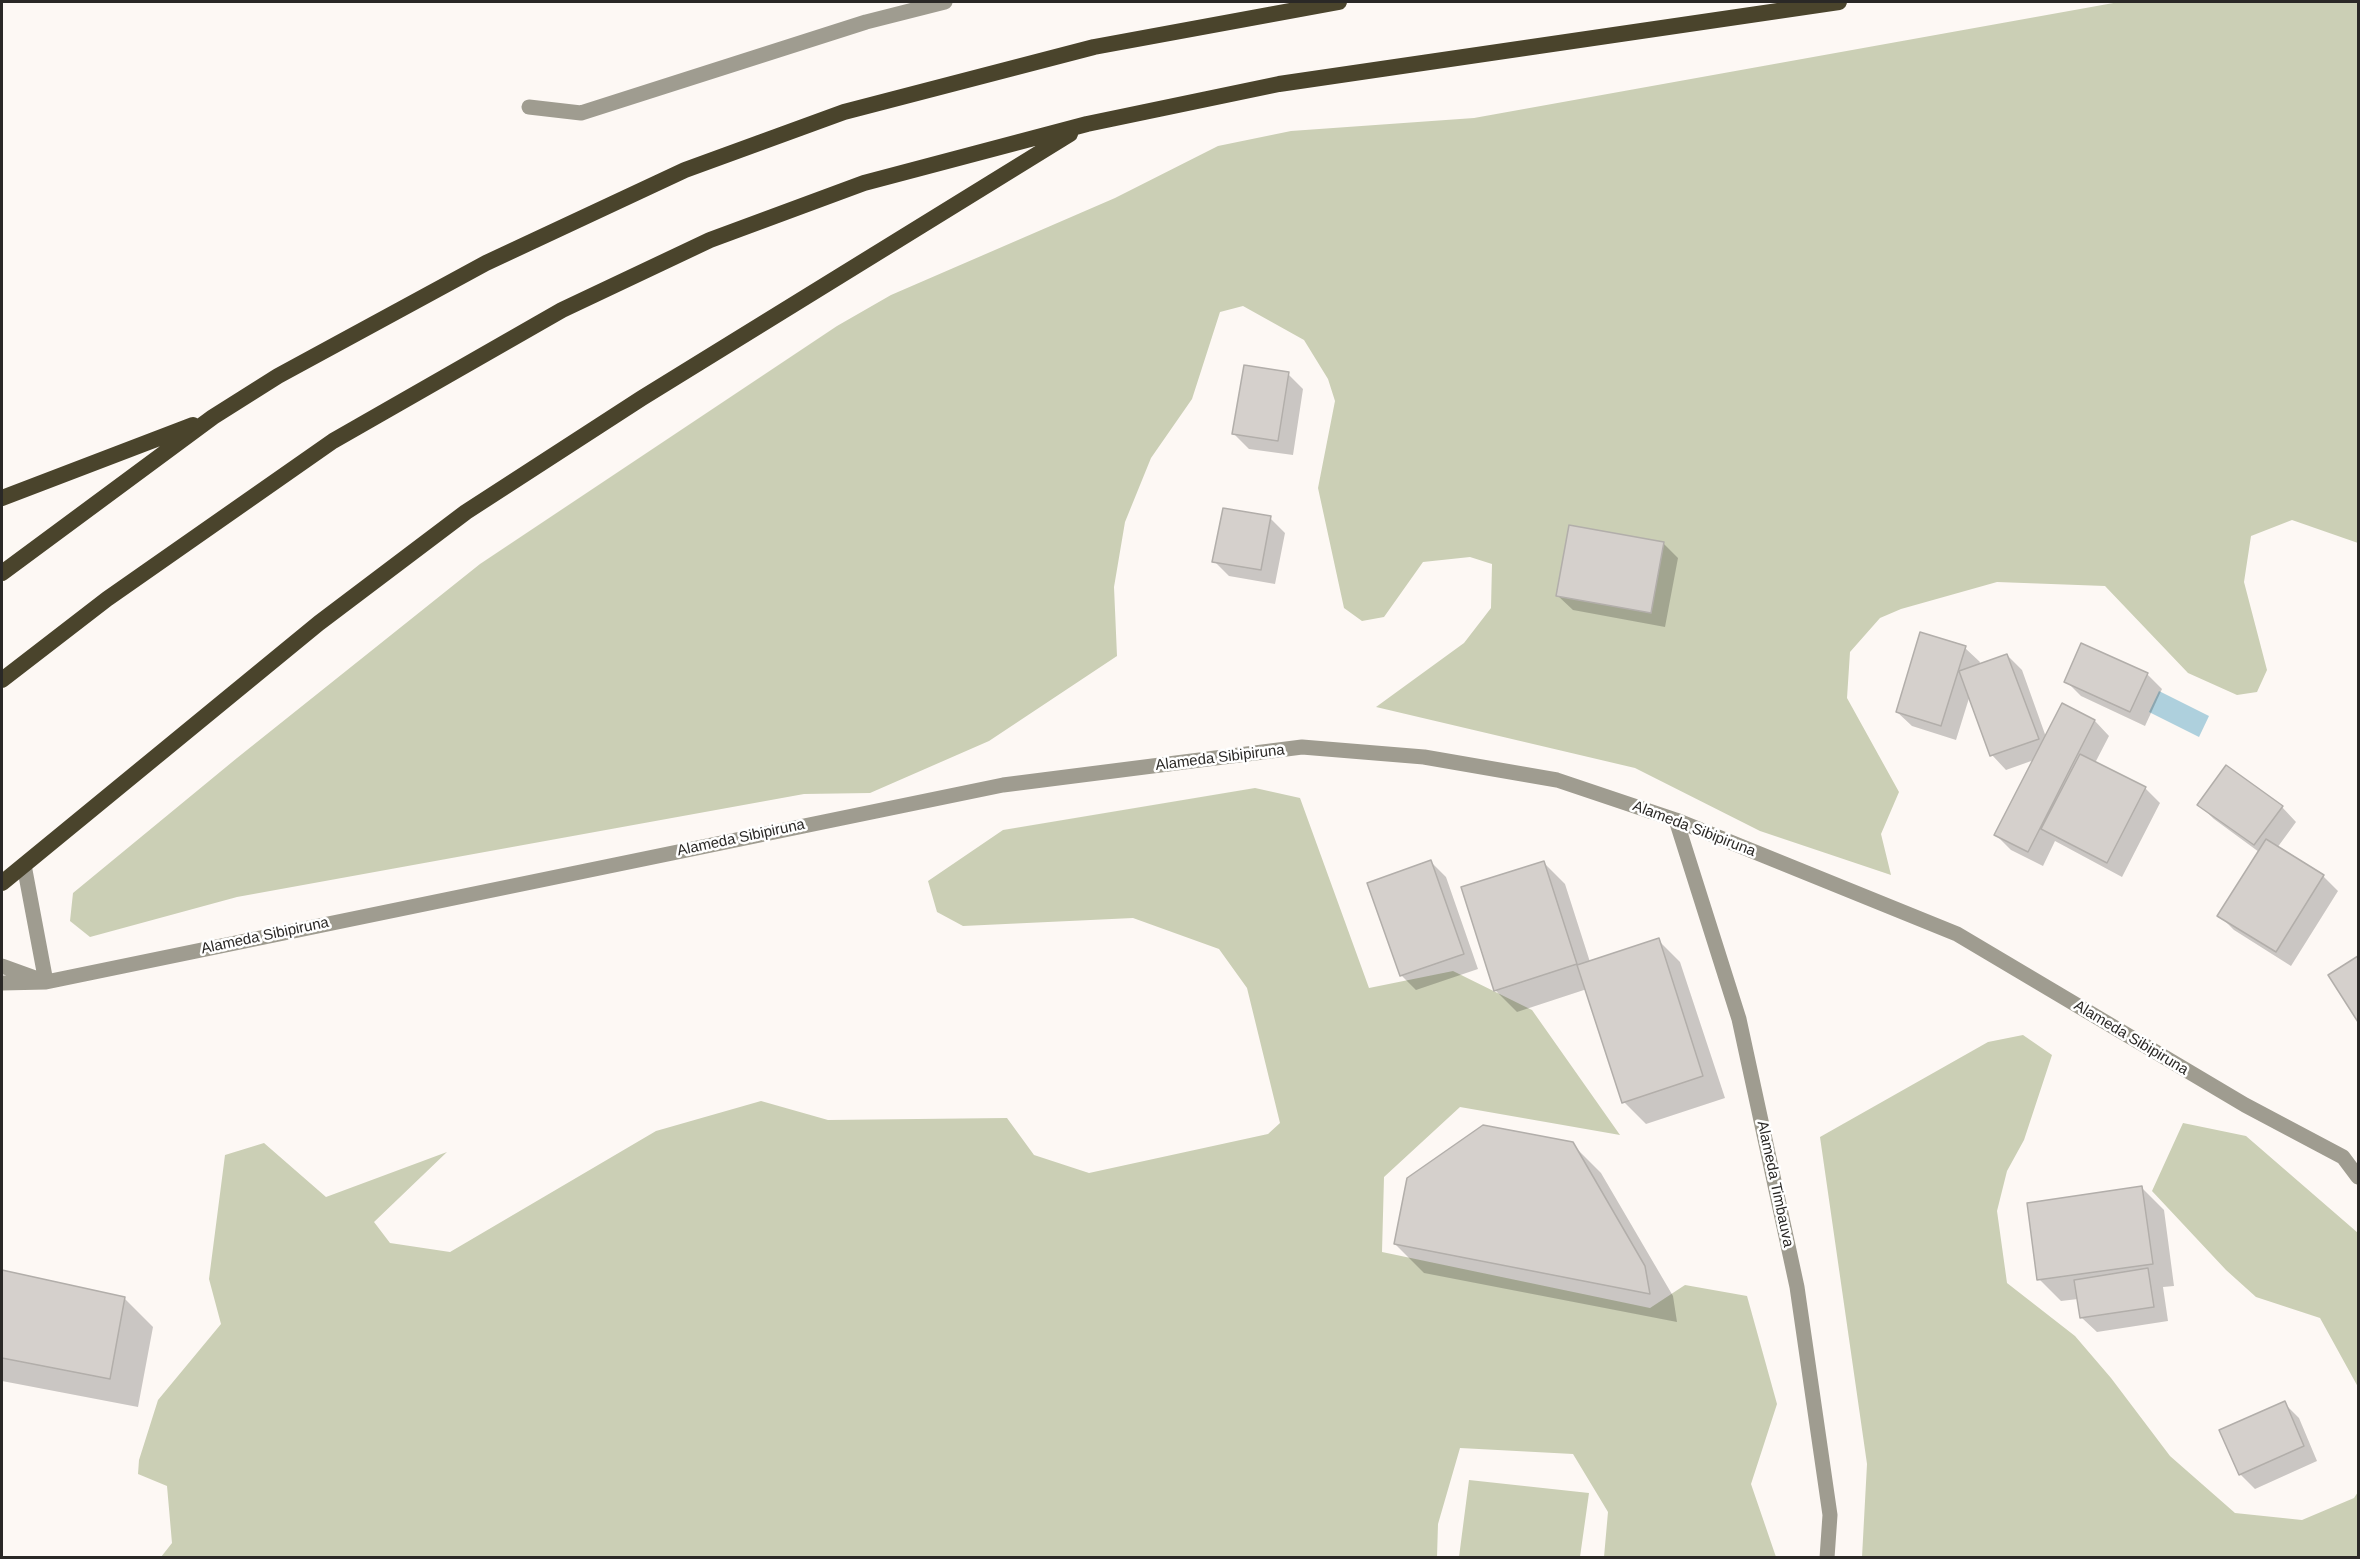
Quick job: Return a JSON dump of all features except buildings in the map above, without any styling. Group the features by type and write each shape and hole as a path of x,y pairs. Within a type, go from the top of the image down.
{"highway":[{"path":"2,573 213,417 278,376 486,263 684,170 844,112 1094,47 1306,4 1339,2"},
{"path":"2,680 107,598 333,441 562,310 710,240 864,183 1086,124 1279,84 1839,2"},
{"path":"2,883 319,623 466,512 662,385 1086,124"},
{"path":"2,498 213,417"}],"street":[{"path":"529,106 581,113 866,22 945,2"},
{"name":"Alameda Sibipiruna","path":"2,983 46,982 1003,785 1302,747 1424,757 1557,780 1676,820 1957,934 2245,1105 2343,1157 2358,1177"},
{"name":"Alameda Timbauva","path":"1676,820 1739,1019 1795,1276 1830,1515 1827,1557"},
{"path":"24,865 46,982"},
{"path":"2,966 46,982"}],"green space":[{"path":"2119,2 2358,2 2358,543 2292,520 2251,536 2244,582 2267,670 2257,692 2237,695 2188,673 2105,586 1997,582 1901,609 1880,618 1850,652 1847,698 1899,792 1881,834 1891,875 1760,831 1635,768 1376,707 1464,643 1491,608 1492,564 1470,557 1423,562 1384,617 1362,621 1344,608 1318,488 1335,401 1328,379 1304,340 1243,306 1220,312 1192,399 1151,458 1125,522 1114,587 1117,656 989,741 870,793 804,794 237,897 90,937 70,921 73,893 237,758 480,564 837,326 891,295 1115,198 1218,146 1291,131 1474,118"},
{"path":"1255,788 1300,798 1369,988 1453,971 1532,1010 1620,1135 1460,1107 1384,1177 1382,1252 1650,1308 1685,1285 1747,1296 1777,1404 1751,1484 1776,1557 1604,1557 1608,1512 1573,1454 1460,1448 1438,1524 1437,1557 161,1557 172,1543 167,1486 138,1474 139,1460 158,1400 221,1324 209,1279 225,1155 264,1143 326,1197 447,1152 374,1222 390,1243 450,1252 656,1131 761,1101 828,1120 1007,1118 1034,1155 1089,1173 1268,1134 1280,1123 1247,988 1219,949 1133,918 963,926 937,912 928,881 1003,830"},
{"path":"2023,1035 2052,1055 2024,1140 2007,1171 1997,1211 2007,1283 2075,1336 2111,1378 2170,1456 2235,1513 2302,1520 2354,1498 2358,1492 2358,1557 1862,1557 1867,1464 1820,1137 1988,1042"},
{"path":"2183,1123 2246,1136 2358,1233 2358,1387 2320,1318 2256,1297 2226,1270 2152,1191"},
{"path":"1469,1480 1589,1493 1580,1557 1459,1557"}],"water":[{"path":"2159,691 2209,716 2199,737 2149,712"}]}
